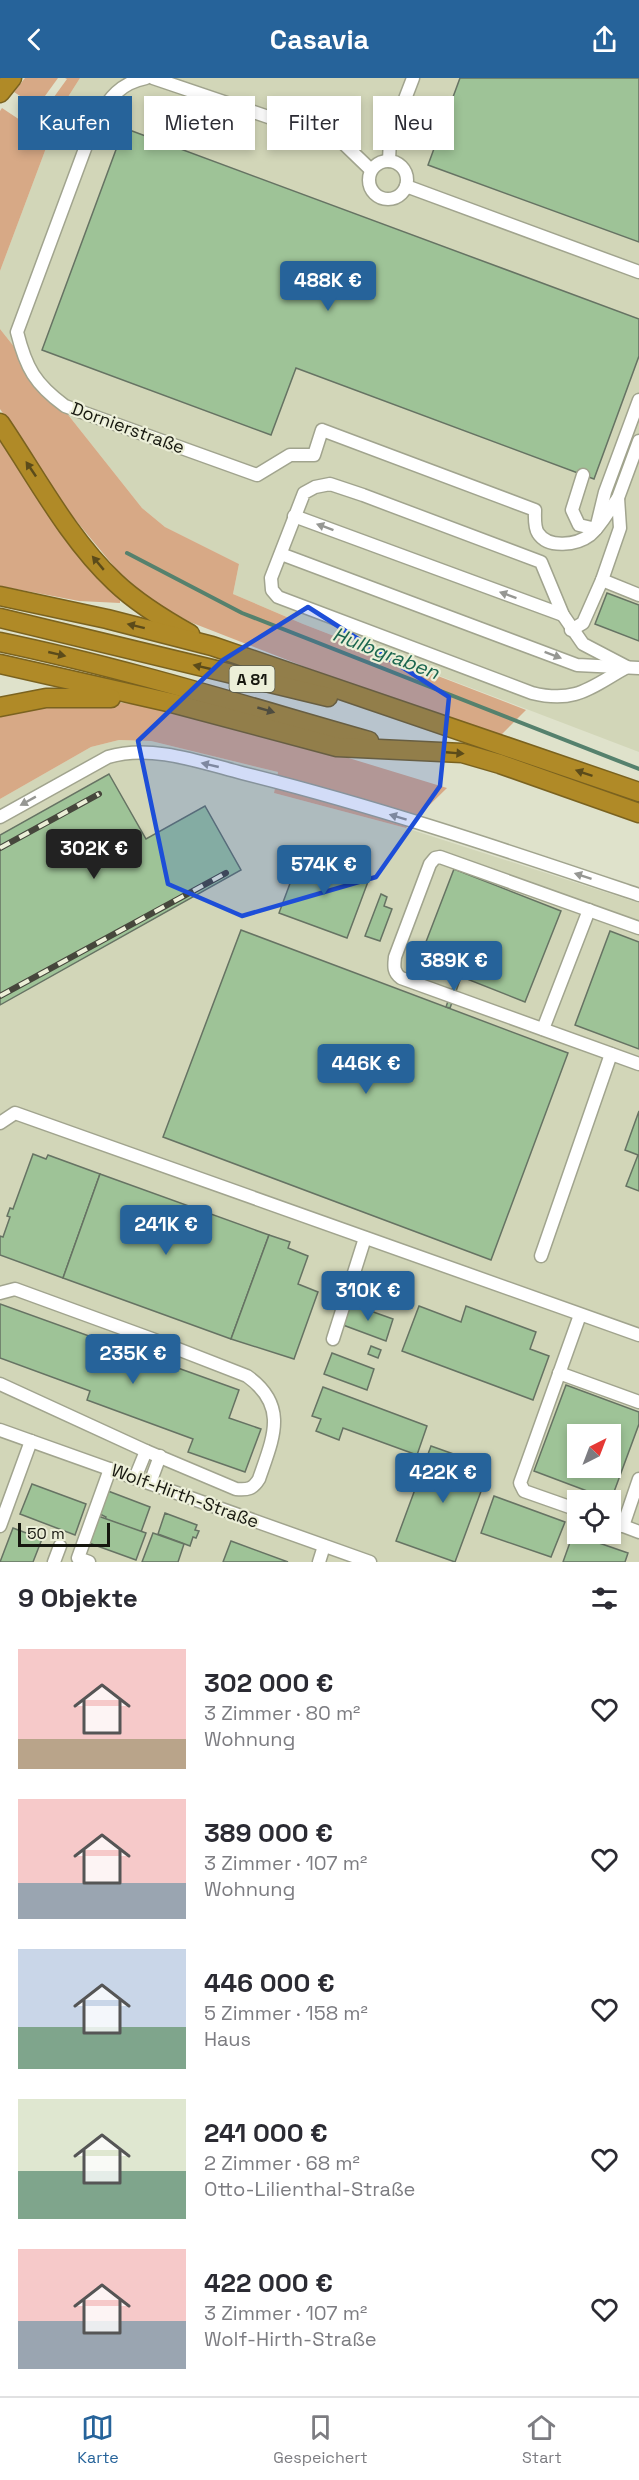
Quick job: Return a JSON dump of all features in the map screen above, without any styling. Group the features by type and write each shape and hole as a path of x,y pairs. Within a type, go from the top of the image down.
{"highway":[{"path":"0,93 12,78"},
{"path":"0,423 74,532 114,581 145,607 212,646"},
{"path":"0,596 107,619 212,646 503,744"},
{"name":"A 81","path":"0,618 328,697 432,727 503,744 639,792"},
{"name":"A 81","path":"0,642 178,684 396,749 462,753 510,767 639,813"},
{"path":"0,664 150,699 337,747 396,749"},
{"path":"0,707 26,701 64,697 150,699"}],"street":[{"name":"Dornierstraße","path":"146,78 130,81 110,98 96,119 17,332 24,360 44,390 65,406 257,475 290,455 314,455 322,430 536,510 537,532 543,539 553,543 575,542 596,529"},
{"path":"153,78 342,142 371,170"},
{"path":"389,161 390,138 413,78"},
{"path":"389,161 398,163 404,169 407,177 406,186 400,195 391,199 380,198 372,191 369,181 371,170 379,163 389,161"},
{"path":"406,186 639,272"},
{"path":"596,529 605,492 639,400"},
{"path":"596,529 618,498 639,441"},
{"path":"583,475 572,510 579,525 596,529"},
{"path":"330,484 541,562 563,615 571,630 583,644 633,668 573,696 554,699 532,693 278,597 272,590 271,578 304,493 315,487 330,484"},
{"path":"571,630 583,623 602,580 620,528 618,498"},
{"path":"294,516 563,615"},
{"path":"281,554 578,664 633,668"},
{"path":"602,580 639,595"},
{"path":"0,817 108,757 138,752 206,764 295,786 639,895"},
{"path":"639,928 440,857 435,858 430,864 395,957 394,969 396,974 639,1064"},
{"path":"543,1029 589,910"},
{"path":"541,1256 611,1054"},
{"path":"0,1107 639,1335"},
{"path":"0,1123 15,1113"},
{"path":"333,1339 365,1238"},
{"path":"0,1293 15,1289 247,1376 257,1384 273,1410 276,1422 272,1441 255,1486 248,1490 236,1489 146,1451 0,1384"},
{"path":"567,1506 524,1491 520,1483 580,1314"},
{"path":"559,1373 639,1402"},
{"name":"Wolf-Hirth-Straße","path":"0,1430 370,1562"},
{"path":"0,1526 31,1441"},
{"path":"135,1478 146,1451"},
{"path":"150,1484 159,1456"},
{"path":"89,1562 78,1558 110,1469"},
{"path":"639,1479 623,1526 639,1532"},
{"path":"54,1562 60,1546"},
{"path":"319,1562 324,1546"}],"highlighted area":[{"path":"308,607 449,697 440,786 376,877 242,916 168,884 138,741 223,660"}],"shaded area":[{"path":"25,78 58,78 45,96 20,96 14,92"},
{"path":"65,78 80,78 69,96 55,96 67,79"},
{"path":"80,78 639,78 639,752 303,624 233,594 239,564 165,527 142,508 0,329 0,271 45,150 132,150 132,96 69,96"},
{"path":"2,108 18,119 18,150 45,150 0,271 0,111"},
{"path":"0,329 142,508 165,527 239,564 233,594 303,624 526,710 495,741 190,622 152,601 116,569 73,517 0,409"},
{"path":"0,434 120,597 120,603 79,601 0,586"},
{"path":"114,702 152,706 329,752 447,788 406,828 274,793 278,772 151,741 119,740 91,747 0,799 0,713 22,708"},
{"path":"119,740 151,741 278,772 274,793 406,828 639,903 639,1562 0,1562 0,799 91,747"}],"building":[{"path":"460,78 639,78 639,242 428,165 434,150 454,150 453,96"},
{"path":"132,131 144,135 144,150 183,150 639,319 639,356 594,479 296,368 271,435 42,350 116,150 132,150"},
{"path":"607,593 639,605 639,641 595,624"},
{"path":"109,774 146,839 205,806 241,870 0,1005 0,835"},
{"path":"301,854 369,879 347,938 279,913"},
{"path":"454,869 561,911 525,1002 419,960"},
{"path":"381,894 387,897 384,906 392,909 380,941 365,936"},
{"path":"241,930 568,1053 491,1260 163,1137"},
{"path":"610,931 639,942 639,1049 575,1025"},
{"path":"457,975 461,977 450,1008 446,1007"},
{"path":"639,1111 639,1191 626,1186 638,1155 625,1150"},
{"path":"33,1154 46,1159 48,1155 100,1174 63,1278 0,1255 0,1236 3,1237 10,1217 7,1216 10,1208 13,1209"},
{"path":"100,1174 269,1235 231,1339 63,1278"},
{"path":"269,1235 290,1242 288,1248 308,1256 298,1284 318,1292 294,1359 231,1339"},
{"path":"0,1304 239,1390 229,1418 261,1429 245,1472 188,1452 193,1439 87,1400 90,1391 0,1358"},
{"path":"351,1304 393,1319 386,1341 343,1325"},
{"path":"419,1306 461,1322 466,1306 536,1332 530,1349 549,1356 533,1400 402,1351"},
{"path":"371,1346 381,1350 378,1358 368,1354"},
{"path":"332,1353 374,1369 367,1390 324,1374"},
{"path":"566,1385 639,1412 639,1424 621,1473 621,1424 567,1424 567,1478 619,1478 615,1490 584,1490 534,1471"},
{"path":"323,1387 427,1426 417,1455 343,1428 339,1440 316,1431 321,1419 312,1416"},
{"path":"431,1446 490,1467 455,1562 396,1541"},
{"path":"32,1484 86,1504 75,1535 20,1514"},
{"path":"108,1491 150,1507 141,1532 105,1519 106,1517 100,1514"},
{"path":"494,1496 565,1522 551,1557 481,1533"},
{"path":"165,1513 197,1525 195,1530 199,1531 196,1538 193,1537 190,1546 158,1534"},
{"path":"98,1516 146,1533 136,1560 89,1543"},
{"path":"13,1528 42,1539 33,1562 0,1562"},
{"path":"153,1533 184,1544 178,1562 142,1562"},
{"path":"231,1541 288,1562 223,1562"},
{"path":"569,1544 602,1544 628,1553 625,1562 563,1562"}],"waterway":[{"name":"Hulbgraben","path":"127,553 242,613 639,769"}],"railway":[{"path":"0,848 99,794"},
{"path":"0,996 226,873"}]}
